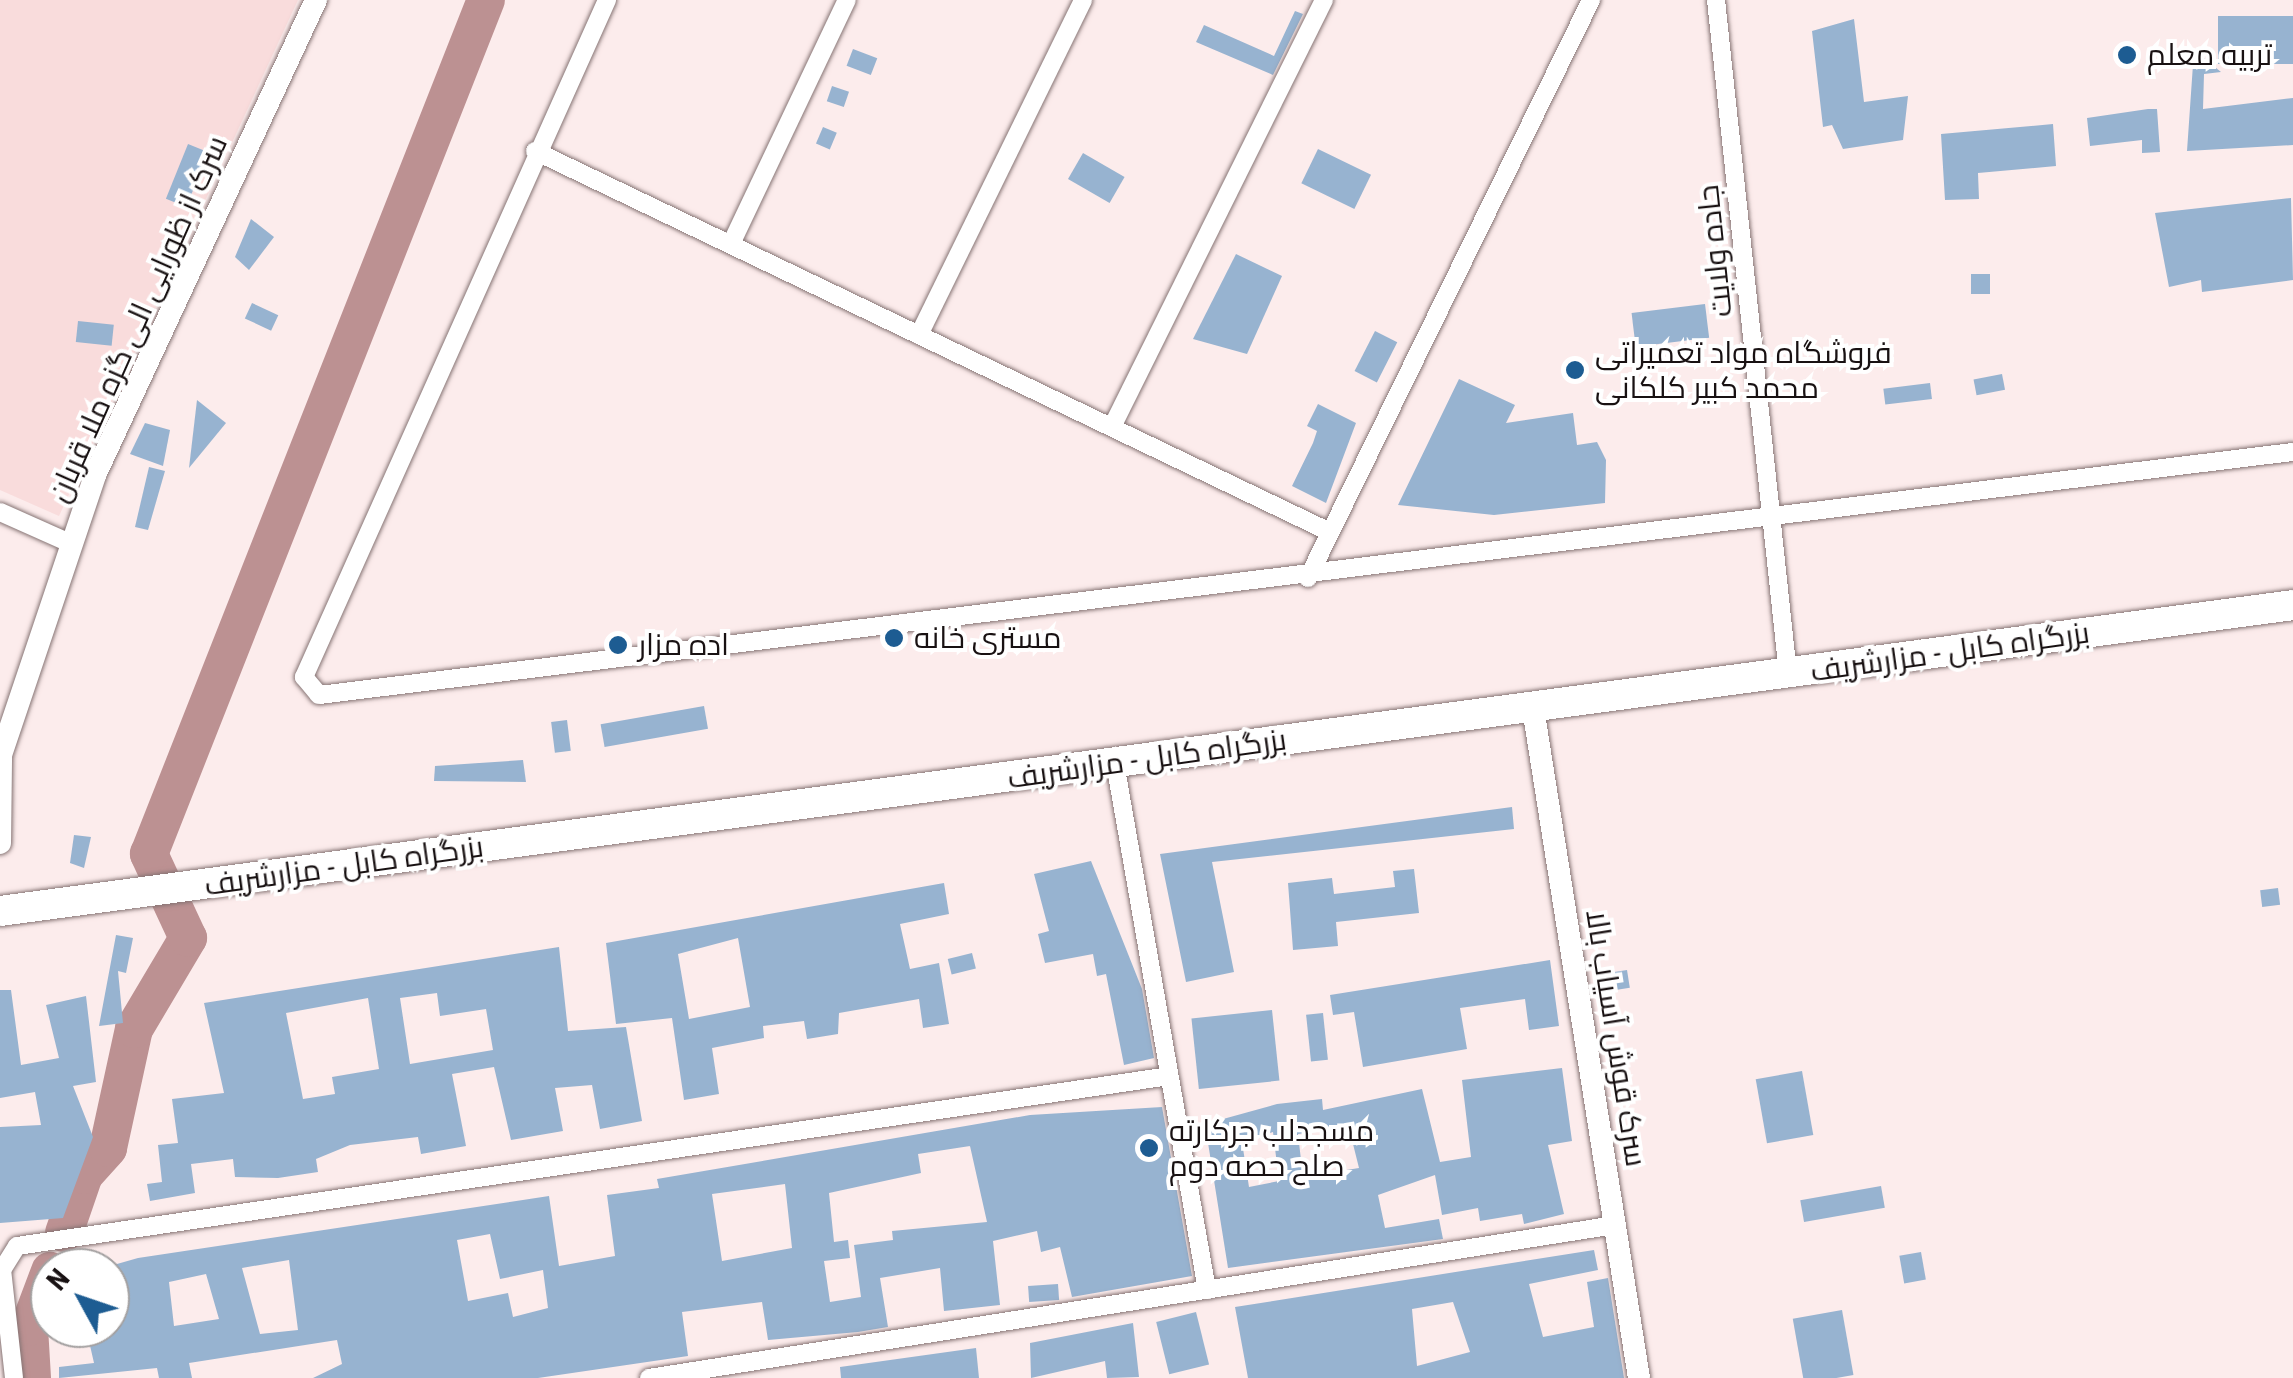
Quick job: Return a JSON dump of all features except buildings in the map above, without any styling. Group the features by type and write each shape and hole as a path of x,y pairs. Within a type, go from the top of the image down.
{"highway":[{"name":"بزرگراه کابل - مزارشریف","path":"0,911 2293,605"}],"street":[{"name":"سرک از ظورایی الی گزه ملا قربان","path":"0,844 0,756 72,544 316,0"},
{"path":"606,0 535,151 304,677 319,695 1308,578 2293,452"},
{"path":"730,244 847,0"},
{"path":"919,335 1083,0"},
{"path":"1112,427 1324,0"},
{"path":"1308,578 1590,0"},
{"name":"جاده ولایت","path":"1716,0 1788,674"},
{"path":"535,151 1330,532"},
{"path":"0,512 72,544"},
{"name":"سرک قوش آسیاب بالا","path":"1533,708 1639,1378"},
{"path":"1115,764 1206,1290"},
{"path":"14,1378 2,1270 17,1246 1170,1076"},
{"path":"650,1378 1614,1225"}],"shaded area":[{"path":"0,0 298,0 59,516 0,490"}],"waterway":[{"path":"64,1233 84,1175 108,1148 134,1029 188,938 149,854 486,0"},
{"path":"30,1324 30,1344"},
{"path":"30,1348 32,1378"}],"place":[{"name":"تربیه معلم","path":"2127,55"},
{"name":"فروشگاه مواد تعمیراتی محمد کبیر کلکانی","path":"1575,370"},
{"name":"مستری خانه","path":"894,638"},
{"name":"اده مزار","path":"618,645"},
{"name":"مسجدلب جرکارته صلح حصه دوم","path":"1149,1148"}]}
